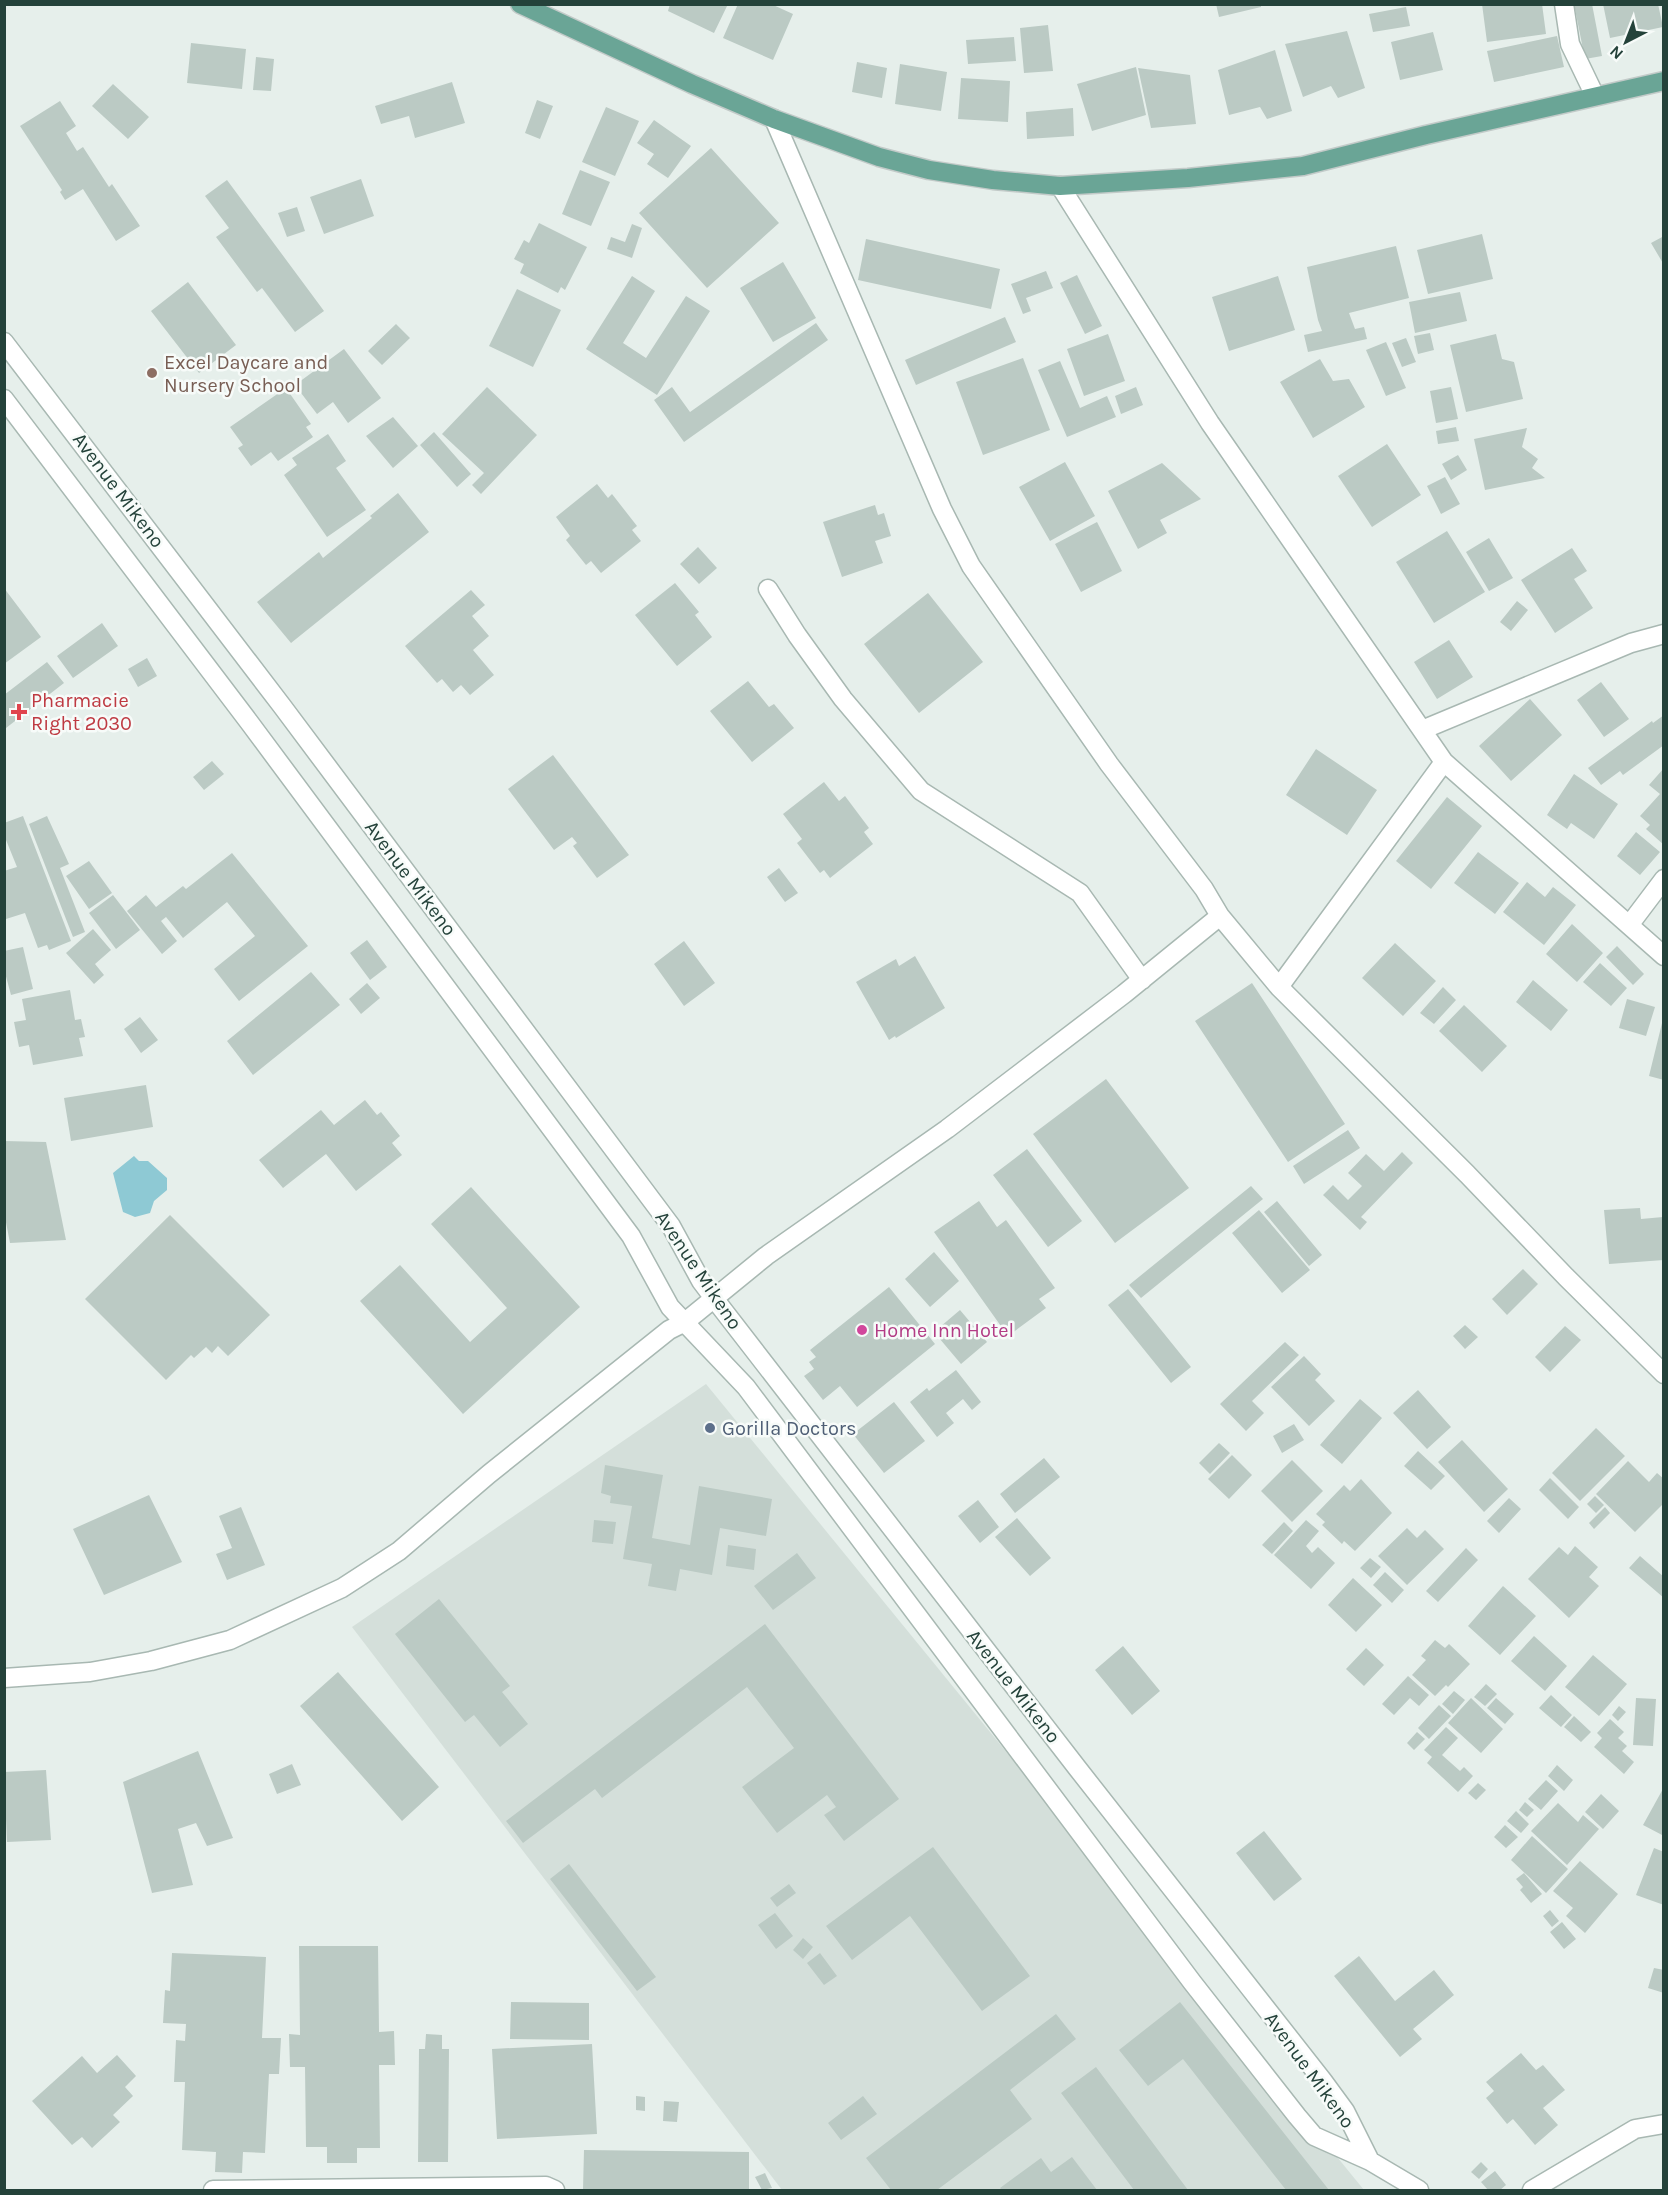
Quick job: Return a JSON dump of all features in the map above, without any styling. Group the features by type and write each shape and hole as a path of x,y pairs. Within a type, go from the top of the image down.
{"main road":[{"path":"520,4 692,84 774,119 879,157 929,170 993,180 1060,186 1188,178 1303,166 1426,135 1664,81"}],"street":[{"path":"1564,4 1570,44 1594,96"},
{"path":"774,119 942,509 971,566 1109,764 1204,889 1220,916 1280,987 1664,1374"},
{"path":"1060,186 1210,423 1444,762 1664,956"},
{"name":"Avenue Mikeno","path":"4,342 296,725 671,1227 701,1281 713,1297 1070,1759 1323,2081 1345,2111 1370,2162"},
{"name":"Avenue Mikeno","path":"4,399 249,722 624,1226 670,1307 747,1387 1192,1982 1314,2136 1370,2162"},
{"path":"768,589 797,635 843,699 921,791 1080,893 1142,980"},
{"path":"1422,730 1631,643 1664,634"},
{"path":"1280,987 1444,762"},
{"path":"1630,924 1664,879"},
{"path":"4,1678 90,1672 151,1661 230,1640 342,1588 399,1551 489,1474 669,1330 685,1322 766,1256 947,1129 1142,980 1220,916"},
{"path":"1532,2190 1635,2129 1656,2125"},
{"path":"1370,2162 1419,2190"},
{"path":"213,2190 546,2186 555,2190"}],"shaded area":[{"path":"706,1384 1364,2190 782,2190 352,1627"}],"water":[{"path":"134,1156 139,1161 148,1161 167,1178 167,1190 154,1201 150,1213 135,1217 123,1212 113,1173"}],"building":[{"path":"670,4 728,4 714,33 668,11"},
{"path":"738,4 771,4 793,14 773,60 723,38"},
{"path":"1216,4 1261,4 1261,7 1219,17"},
{"path":"1482,4 1542,4 1546,34 1487,42"},
{"path":"1574,4 1592,4 1602,56 1585,59"},
{"path":"1603,4 1658,4 1663,27 1610,38"},
{"path":"1406,7 1410,26 1373,32 1369,14"},
{"path":"1048,25 1053,71 1024,73 1020,28"},
{"path":"1347,31 1365,88 1338,98 1331,86 1303,97 1285,44"},
{"path":"1433,32 1443,70 1400,80 1391,42"},
{"path":"1557,36 1564,67 1494,82 1487,51"},
{"path":"1014,37 1016,61 968,64 966,40"},
{"path":"191,43 246,49 242,89 187,83"},
{"path":"1275,50 1292,111 1267,119 1260,107 1229,115 1218,70"},
{"path":"256,57 274,59 271,91 253,90"},
{"path":"857,62 887,68 882,98 852,92"},
{"path":"900,64 947,72 941,111 895,104"},
{"path":"1136,67 1146,115 1092,131 1077,84"},
{"path":"1138,68 1190,75 1196,124 1151,128"},
{"path":"961,78 1010,81 1008,122 958,119"},
{"path":"452,82 465,123 415,138 409,116 381,124 375,106"},
{"path":"113,84 149,117 128,139 92,106"},
{"path":"537,100 553,106 540,139 525,133"},
{"path":"60,101 76,126 66,133 77,151 83,147 109,187 112,184 140,226 116,241 83,189 65,200 60,192 62,190 20,126"},
{"path":"606,107 639,121 615,176 582,162"},
{"path":"1073,108 1074,136 1027,139 1026,112"},
{"path":"654,120 691,146 668,178 647,164 654,154 637,143"},
{"path":"711,148 779,223 707,288 639,213"},
{"path":"580,170 610,182 591,226 562,214"},
{"path":"361,179 374,216 324,234 310,197"},
{"path":"227,180 324,311 295,332 262,288 257,292 216,237 229,228 205,196"},
{"path":"297,207 305,231 287,237 278,213"},
{"path":"539,223 587,247 565,290 561,287 558,293 520,273 524,264 514,259 524,240 529,243"},
{"path":"632,224 642,228 632,258 607,249 611,237 625,242"},
{"path":"1482,234 1493,279 1428,294 1417,250"},
{"path":"1664,236 1664,265 1651,243"},
{"path":"866,239 1000,269 991,309 858,280"},
{"path":"1396,246 1409,298 1349,313 1355,329 1364,327 1367,339 1308,352 1304,335 1322,331 1307,267"},
{"path":"783,262 816,318 773,342 740,288"},
{"path":"1046,271 1053,288 1026,298 1031,311 1023,314 1011,284"},
{"path":"1077,275 1102,326 1085,334 1060,283"},
{"path":"632,276 655,291 623,343 646,358 686,296 710,311 657,395 586,349"},
{"path":"1278,276 1295,330 1229,351 1212,297"},
{"path":"188,282 236,345 199,373 151,311"},
{"path":"517,289 561,310 533,367 489,346"},
{"path":"1460,292 1467,321 1415,333 1409,302"},
{"path":"1005,317 1016,342 916,385 905,360"},
{"path":"816,323 828,340 684,442 654,400 672,387 690,412"},
{"path":"396,324 410,338 382,365 368,351"},
{"path":"1430,333 1434,350 1418,354 1414,336"},
{"path":"1108,334 1125,381 1084,396 1067,349"},
{"path":"1496,334 1502,359 1514,362 1523,399 1466,412 1450,345"},
{"path":"1406,338 1416,362 1402,367 1392,343"},
{"path":"1386,342 1406,388 1386,396 1366,350"},
{"path":"344,349 381,398 348,423 333,402 317,414 295,385"},
{"path":"1023,358 1050,430 983,455 956,382"},
{"path":"1320,359 1333,381 1349,379 1365,407 1313,438 1280,382"},
{"path":"1060,361 1080,408 1107,396 1116,417 1067,437 1038,370"},
{"path":"487,387 537,435 481,494 472,485 484,473 442,434"},
{"path":"1136,387 1143,405 1121,414 1115,396"},
{"path":"1451,387 1458,419 1436,423 1430,391"},
{"path":"286,388 311,424 306,427 313,437 278,461 271,452 251,466 238,448 243,445 230,427"},
{"path":"393,417 418,446 393,468 366,436"},
{"path":"1456,427 1459,441 1438,444 1436,431"},
{"path":"1527,428 1522,447 1538,459 1532,468 1545,478 1485,490 1474,439"},
{"path":"434,432 471,474 457,487 420,445"},
{"path":"328,434 346,461 336,468 366,510 327,537 284,475 297,465 292,458"},
{"path":"1387,444 1421,495 1372,527 1338,476"},
{"path":"1458,455 1467,470 1451,480 1442,464"},
{"path":"1065,462 1095,516 1050,541 1019,487"},
{"path":"1162,463 1201,499 1160,520 1167,533 1138,549 1108,491"},
{"path":"1445,477 1460,504 1441,514 1427,486"},
{"path":"597,484 608,498 612,494 637,526 632,530 641,541 601,573 591,561 586,565 566,540 570,536 556,517"},
{"path":"398,493 429,532 291,643 257,602 319,552 323,558 372,518 370,516"},
{"path":"875,505 878,515 884,513 891,536 875,541 883,563 842,577 823,522"},
{"path":"1097,522 1122,571 1081,592 1055,544"},
{"path":"1447,531 1485,592 1434,623 1396,562"},
{"path":"1489,538 1513,578 1489,591 1466,552"},
{"path":"698,547 717,568 699,584 680,564"},
{"path":"1572,548 1587,571 1574,579 1593,608 1555,633 1521,580"},
{"path":"675,583 699,612 695,615 712,637 677,666 635,615"},
{"path":"4,588 41,637 4,664"},
{"path":"471,590 485,605 472,616 489,636 473,650 494,675 470,695 461,685 453,692 442,679 437,683 405,646"},
{"path":"928,593 983,662 919,713 864,644"},
{"path":"1517,601 1528,610 1511,631 1500,622"},
{"path":"102,623 118,646 73,678 57,656"},
{"path":"1449,640 1473,677 1437,699 1414,662"},
{"path":"147,658 157,676 138,687 128,669"},
{"path":"47,662 64,683 6,728 4,695"},
{"path":"748,681 769,707 774,704 794,728 752,762 710,711"},
{"path":"1601,682 1629,719 1604,737 1577,700"},
{"path":"1530,699 1562,735 1511,781 1479,746"},
{"path":"1664,715 1664,745 1623,775 1620,771 1601,785 1588,768 1652,721 1653,723"},
{"path":"1316,749 1377,790 1347,835 1286,795"},
{"path":"553,755 629,855 597,878 573,846 577,843 572,837 554,850 508,789"},
{"path":"212,761 224,774 204,790 193,777"},
{"path":"1664,768 1664,845 1646,829 1650,825 1640,816 1660,794 1649,785"},
{"path":"1574,774 1618,804 1594,839 1571,823 1567,829 1547,815"},
{"path":"824,782 839,801 845,796 869,828 864,832 873,844 830,878 824,870 820,873 797,843 802,839 783,814"},
{"path":"1447,797 1482,826 1431,889 1396,861"},
{"path":"23,816 71,941 49,950 47,945 38,948 25,913 6,919 4,914 4,871 17,867 4,835 4,823"},
{"path":"47,816 69,864 60,868 85,932 73,937 29,824"},
{"path":"1636,832 1660,852 1640,875 1617,856"},
{"path":"1478,852 1519,883 1495,914 1454,883"},
{"path":"232,853 308,946 239,1001 214,969 255,936 227,902 183,938 166,917 161,921 177,941 162,954 127,911 146,895 156,907 183,886 186,889"},
{"path":"89,861 112,893 89,909 66,876"},
{"path":"779,868 798,893 785,902 767,877"},
{"path":"1527,882 1545,897 1553,887 1576,905 1544,945 1503,912"},
{"path":"113,895 140,930 116,949 89,913"},
{"path":"1572,924 1603,953 1577,982 1546,954"},
{"path":"93,929 111,950 95,964 104,975 94,984 66,953"},
{"path":"367,940 387,967 370,980 350,953"},
{"path":"684,941 715,983 684,1006 654,964"},
{"path":"1395,943 1436,981 1403,1016 1362,978"},
{"path":"1617,946 1644,974 1633,985 1606,957"},
{"path":"23,947 33,989 11,995 4,969 4,951"},
{"path":"915,956 945,1008 889,1040 856,982 896,959 899,966"},
{"path":"1600,963 1627,988 1611,1006 1583,982"},
{"path":"311,972 340,1005 253,1075 227,1041"},
{"path":"1533,980 1568,1010 1551,1031 1516,1002"},
{"path":"367,983 380,998 361,1014 349,999"},
{"path":"1252,983 1345,1124 1288,1162 1195,1021"},
{"path":"1443,987 1456,1000 1434,1024 1420,1013"},
{"path":"70,990 75,1020 81,1019 85,1037 79,1038 83,1056 33,1065 29,1045 19,1047 14,1022 26,1020 22,999"},
{"path":"1627,999 1655,1007 1646,1036 1619,1028"},
{"path":"1464,1005 1507,1046 1482,1072 1439,1031"},
{"path":"140,1017 158,1040 141,1053 124,1029"},
{"path":"1664,1019 1664,1080 1649,1076"},
{"path":"1106,1079 1189,1188 1115,1243 1033,1134"},
{"path":"146,1085 153,1127 71,1141 64,1098"},
{"path":"365,1100 377,1115 381,1112 400,1136 392,1143 402,1155 356,1191 326,1154 283,1188 259,1160 321,1110 334,1125"},
{"path":"1348,1130 1360,1148 1304,1184 1293,1166"},
{"path":"4,1141 46,1142 66,1240 10,1243 4,1212"},
{"path":"1027,1149 1082,1221 1048,1247 993,1175"},
{"path":"1402,1152 1413,1163 1361,1217 1367,1222 1360,1230 1323,1195 1333,1185 1348,1200 1362,1186 1348,1173 1366,1154 1384,1171"},
{"path":"1251,1186 1263,1199 1141,1298 1129,1285"},
{"path":"471,1187 580,1307 463,1414 360,1301 400,1265 470,1342 507,1308 431,1224"},
{"path":"979,1201 997,1227 1006,1220 1055,1288 1039,1299 1046,1308 1008,1336 934,1232"},
{"path":"1277,1201 1322,1255 1309,1266 1264,1212"},
{"path":"1640,1208 1641,1219 1663,1217 1664,1260 1609,1264 1604,1210"},
{"path":"1259,1210 1310,1270 1282,1293 1232,1233"},
{"path":"170,1215 270,1315 228,1356 218,1346 212,1353 206,1347 194,1358 191,1355 166,1380 85,1299"},
{"path":"934,1252 959,1281 930,1307 905,1279"},
{"path":"1523,1269 1538,1284 1507,1315 1492,1299"},
{"path":"889,1287 935,1344 857,1407 840,1386 823,1400 804,1376 814,1369 809,1362 816,1357 810,1350"},
{"path":"1128,1289 1191,1367 1171,1383 1108,1305"},
{"path":"960,1310 987,1342 961,1364 934,1332"},
{"path":"1465,1325 1478,1337 1465,1349 1453,1336"},
{"path":"1565,1326 1581,1340 1550,1372 1535,1357"},
{"path":"1285,1342 1299,1355 1252,1401 1264,1413 1246,1431 1220,1404"},
{"path":"1304,1356 1321,1374 1315,1380 1335,1401 1309,1426 1271,1387"},
{"path":"956,1370 981,1402 972,1410 963,1399 946,1413 954,1423 937,1437 910,1402 927,1388 929,1391"},
{"path":"1418,1390 1451,1427 1427,1449 1393,1413"},
{"path":"1360,1399 1382,1418 1342,1464 1320,1445"},
{"path":"894,1402 925,1441 884,1473 853,1434"},
{"path":"1294,1424 1304,1440 1282,1453 1273,1436"},
{"path":"1596,1428 1625,1456 1580,1501 1552,1473"},
{"path":"1462,1440 1508,1489 1484,1512 1438,1462"},
{"path":"1219,1443 1230,1453 1210,1474 1199,1463"},
{"path":"1418,1451 1445,1476 1431,1490 1404,1466"},
{"path":"1232,1455 1252,1475 1229,1499 1208,1479"},
{"path":"1044,1458 1060,1477 1015,1513 1000,1494"},
{"path":"1292,1460 1323,1491 1292,1522 1261,1491"},
{"path":"1628,1461 1649,1482 1657,1473 1664,1479 1664,1503 1635,1532 1596,1494"},
{"path":"605,1465 663,1475 652,1538 690,1545 699,1486 772,1499 766,1536 720,1528 712,1575 680,1569 676,1591 648,1586 652,1564 623,1559 632,1506 610,1503 611,1496 601,1493"},
{"path":"1550,1478 1579,1507 1568,1519 1539,1490"},
{"path":"1361,1479 1392,1513 1355,1551 1344,1541 1342,1544 1322,1525 1325,1522 1316,1514 1344,1485 1350,1491"},
{"path":"149,1495 182,1562 104,1595 73,1529"},
{"path":"1595,1496 1604,1505 1596,1513 1587,1504"},
{"path":"1509,1498 1521,1509 1499,1533 1487,1521"},
{"path":"978,1500 999,1527 980,1543 958,1516"},
{"path":"241,1507 265,1565 227,1580 216,1554 232,1548 219,1516"},
{"path":"1605,1507 1610,1513 1594,1529 1589,1523"},
{"path":"1017,1518 1051,1558 1030,1576 995,1537"},
{"path":"594,1520 616,1522 613,1544 592,1542"},
{"path":"1306,1520 1319,1531 1306,1546 1312,1553 1318,1547 1335,1563 1311,1589 1274,1555"},
{"path":"1284,1522 1293,1531 1272,1554 1262,1545"},
{"path":"1407,1528 1417,1538 1425,1530 1444,1549 1407,1585 1378,1556"},
{"path":"728,1545 756,1549 754,1570 726,1566"},
{"path":"1575,1546 1598,1567 1589,1577 1599,1586 1569,1618 1528,1579 1559,1547 1568,1555"},
{"path":"1466,1548 1478,1560 1438,1602 1426,1591"},
{"path":"797,1553 816,1578 773,1610 754,1586"},
{"path":"1640,1556 1664,1577 1664,1598 1629,1568"},
{"path":"1370,1558 1381,1567 1371,1578 1360,1568"},
{"path":"1385,1572 1404,1590 1392,1603 1373,1585"},
{"path":"1353,1578 1382,1605 1356,1632 1328,1605"},
{"path":"1503,1586 1536,1616 1500,1655 1468,1626"},
{"path":"439,1599 510,1686 502,1692 528,1724 500,1747 474,1715 465,1722 395,1634"},
{"path":"765,1624 899,1799 844,1841 824,1815 836,1807 827,1795 777,1833 742,1787 794,1748 747,1687 602,1798 595,1789 523,1843 506,1821"},
{"path":"1534,1636 1567,1666 1545,1691 1511,1661"},
{"path":"1435,1640 1445,1648 1449,1644 1470,1664 1448,1687 1446,1685 1435,1696 1412,1675 1426,1660 1421,1656"},
{"path":"1123,1646 1160,1691 1132,1715 1095,1670"},
{"path":"1366,1648 1384,1665 1364,1686 1346,1669"},
{"path":"1593,1655 1627,1684 1599,1716 1565,1687"},
{"path":"338,1672 439,1787 402,1821 300,1706"},
{"path":"1408,1676 1429,1695 1419,1706 1410,1698 1394,1715 1382,1704"},
{"path":"1486,1684 1497,1694 1485,1706 1474,1697"},
{"path":"1454,1691 1465,1700 1453,1714 1442,1704"},
{"path":"1551,1695 1572,1715 1561,1727 1539,1708"},
{"path":"1471,1698 1503,1729 1481,1753 1448,1723"},
{"path":"1496,1698 1514,1714 1505,1724 1487,1708"},
{"path":"1636,1698 1656,1699 1653,1746 1633,1745"},
{"path":"1439,1705 1451,1716 1429,1739 1418,1728"},
{"path":"1619,1706 1626,1712 1618,1721 1612,1715"},
{"path":"1574,1716 1591,1732 1581,1742 1564,1727"},
{"path":"1610,1719 1624,1732 1618,1738 1627,1746 1622,1751 1634,1762 1624,1774 1594,1747 1602,1738 1597,1733"},
{"path":"1446,1727 1458,1738 1442,1755 1460,1771 1464,1767 1473,1776 1458,1792 1427,1763 1432,1757 1424,1750"},
{"path":"1417,1732 1425,1739 1414,1750 1407,1743"},
{"path":"198,1751 233,1838 207,1846 196,1823 178,1829 193,1885 152,1893 123,1782"},
{"path":"292,1764 301,1785 277,1794 269,1774"},
{"path":"1557,1765 1573,1780 1564,1791 1548,1776"},
{"path":"46,1770 51,1840 7,1842 4,1772"},
{"path":"1546,1780 1558,1791 1541,1810 1528,1799"},
{"path":"1478,1783 1486,1790 1476,1800 1468,1793"},
{"path":"1664,1787 1664,1836 1643,1825"},
{"path":"1601,1794 1619,1811 1603,1829 1585,1812"},
{"path":"1525,1802 1534,1810 1527,1817 1519,1810"},
{"path":"1558,1803 1578,1822 1583,1815 1599,1829 1567,1865 1531,1831"},
{"path":"1516,1811 1529,1824 1521,1833 1507,1821"},
{"path":"1505,1825 1518,1837 1506,1848 1494,1837"},
{"path":"1264,1831 1302,1879 1274,1901 1236,1853"},
{"path":"1532,1836 1568,1869 1546,1893 1511,1860"},
{"path":"933,1847 1030,1976 982,2011 910,1916 852,1960 826,1926"},
{"path":"1654,1848 1664,1852 1664,1905 1636,1895"},
{"path":"1580,1861 1618,1894 1585,1933 1566,1916 1573,1908 1553,1891"},
{"path":"569,1864 656,1977 637,1991 550,1879"},
{"path":"1524,1873 1542,1894 1531,1903 1520,1890 1523,1887 1516,1879"},
{"path":"789,1884 796,1893 777,1907 770,1898"},
{"path":"1550,1910 1559,1921 1552,1927 1543,1916"},
{"path":"775,1913 793,1936 776,1949 758,1925"},
{"path":"1562,1922 1576,1939 1564,1949 1550,1932"},
{"path":"803,1938 813,1947 803,1959 793,1950"},
{"path":"299,1946 378,1946 379,2032 394,2031 395,2065 379,2065 380,2148 357,2148 357,2163 327,2163 327,2147 306,2147 305,2067 290,2067 289,2034 300,2035"},
{"path":"172,1953 266,1957 262,2038 281,2038 279,2074 269,2074 265,2153 243,2152 242,2173 215,2172 216,2152 182,2150 185,2082 174,2082 176,2040 185,2041 186,2024 163,2023 165,1990 170,1991"},
{"path":"820,1953 837,1976 824,1985 807,1963"},
{"path":"1359,1956 1395,2001 1434,1970 1454,1995 1413,2029 1422,2039 1400,2057 1334,1976"},
{"path":"1654,1968 1664,1970 1664,1993 1648,1988"},
{"path":"511,2002 589,2003 589,2040 510,2039"},
{"path":"1180,2002 1329,2190 1286,2190 1183,2059 1148,2086 1119,2050"},
{"path":"1056,2014 1076,2039 1010,2090 1032,2119 937,2190 891,2190 866,2158"},
{"path":"426,2034 442,2035 442,2049 449,2049 448,2162 418,2162 419,2049 425,2049"},
{"path":"592,2044 597,2134 497,2139 492,2049"},
{"path":"1521,2053 1536,2070 1543,2065 1565,2090 1543,2108 1558,2125 1535,2145 1513,2119 1507,2124 1486,2098 1494,2091 1486,2082"},
{"path":"117,2055 136,2076 125,2087 133,2096 113,2115 120,2122 92,2148 82,2137 72,2145 32,2101 82,2056 97,2073"},
{"path":"1096,2067 1188,2190 1134,2190 1061,2093"},
{"path":"636,2096 645,2097 645,2111 636,2110"},
{"path":"863,2096 877,2114 841,2140 828,2123"},
{"path":"664,2101 679,2102 677,2122 663,2121"},
{"path":"584,2150 749,2152 749,2190 583,2190"},
{"path":"1072,2157 1097,2190 1002,2190 1000,2188 1041,2158 1051,2172"},
{"path":"1481,2162 1488,2169 1479,2179 1471,2172"},
{"path":"1495,2171 1506,2185 1500,2190 1488,2190 1481,2182"},
{"path":"765,2173 772,2188 762,2190 755,2177"}],"place":[{"name":"Excel Daycare and Nursery School","path":"152,373"},
{"name":"Pharmacie Right 2030","path":"19,712"},
{"name":"Home Inn Hotel","path":"862,1330"},
{"name":"Gorilla Doctors","path":"710,1428"}]}
